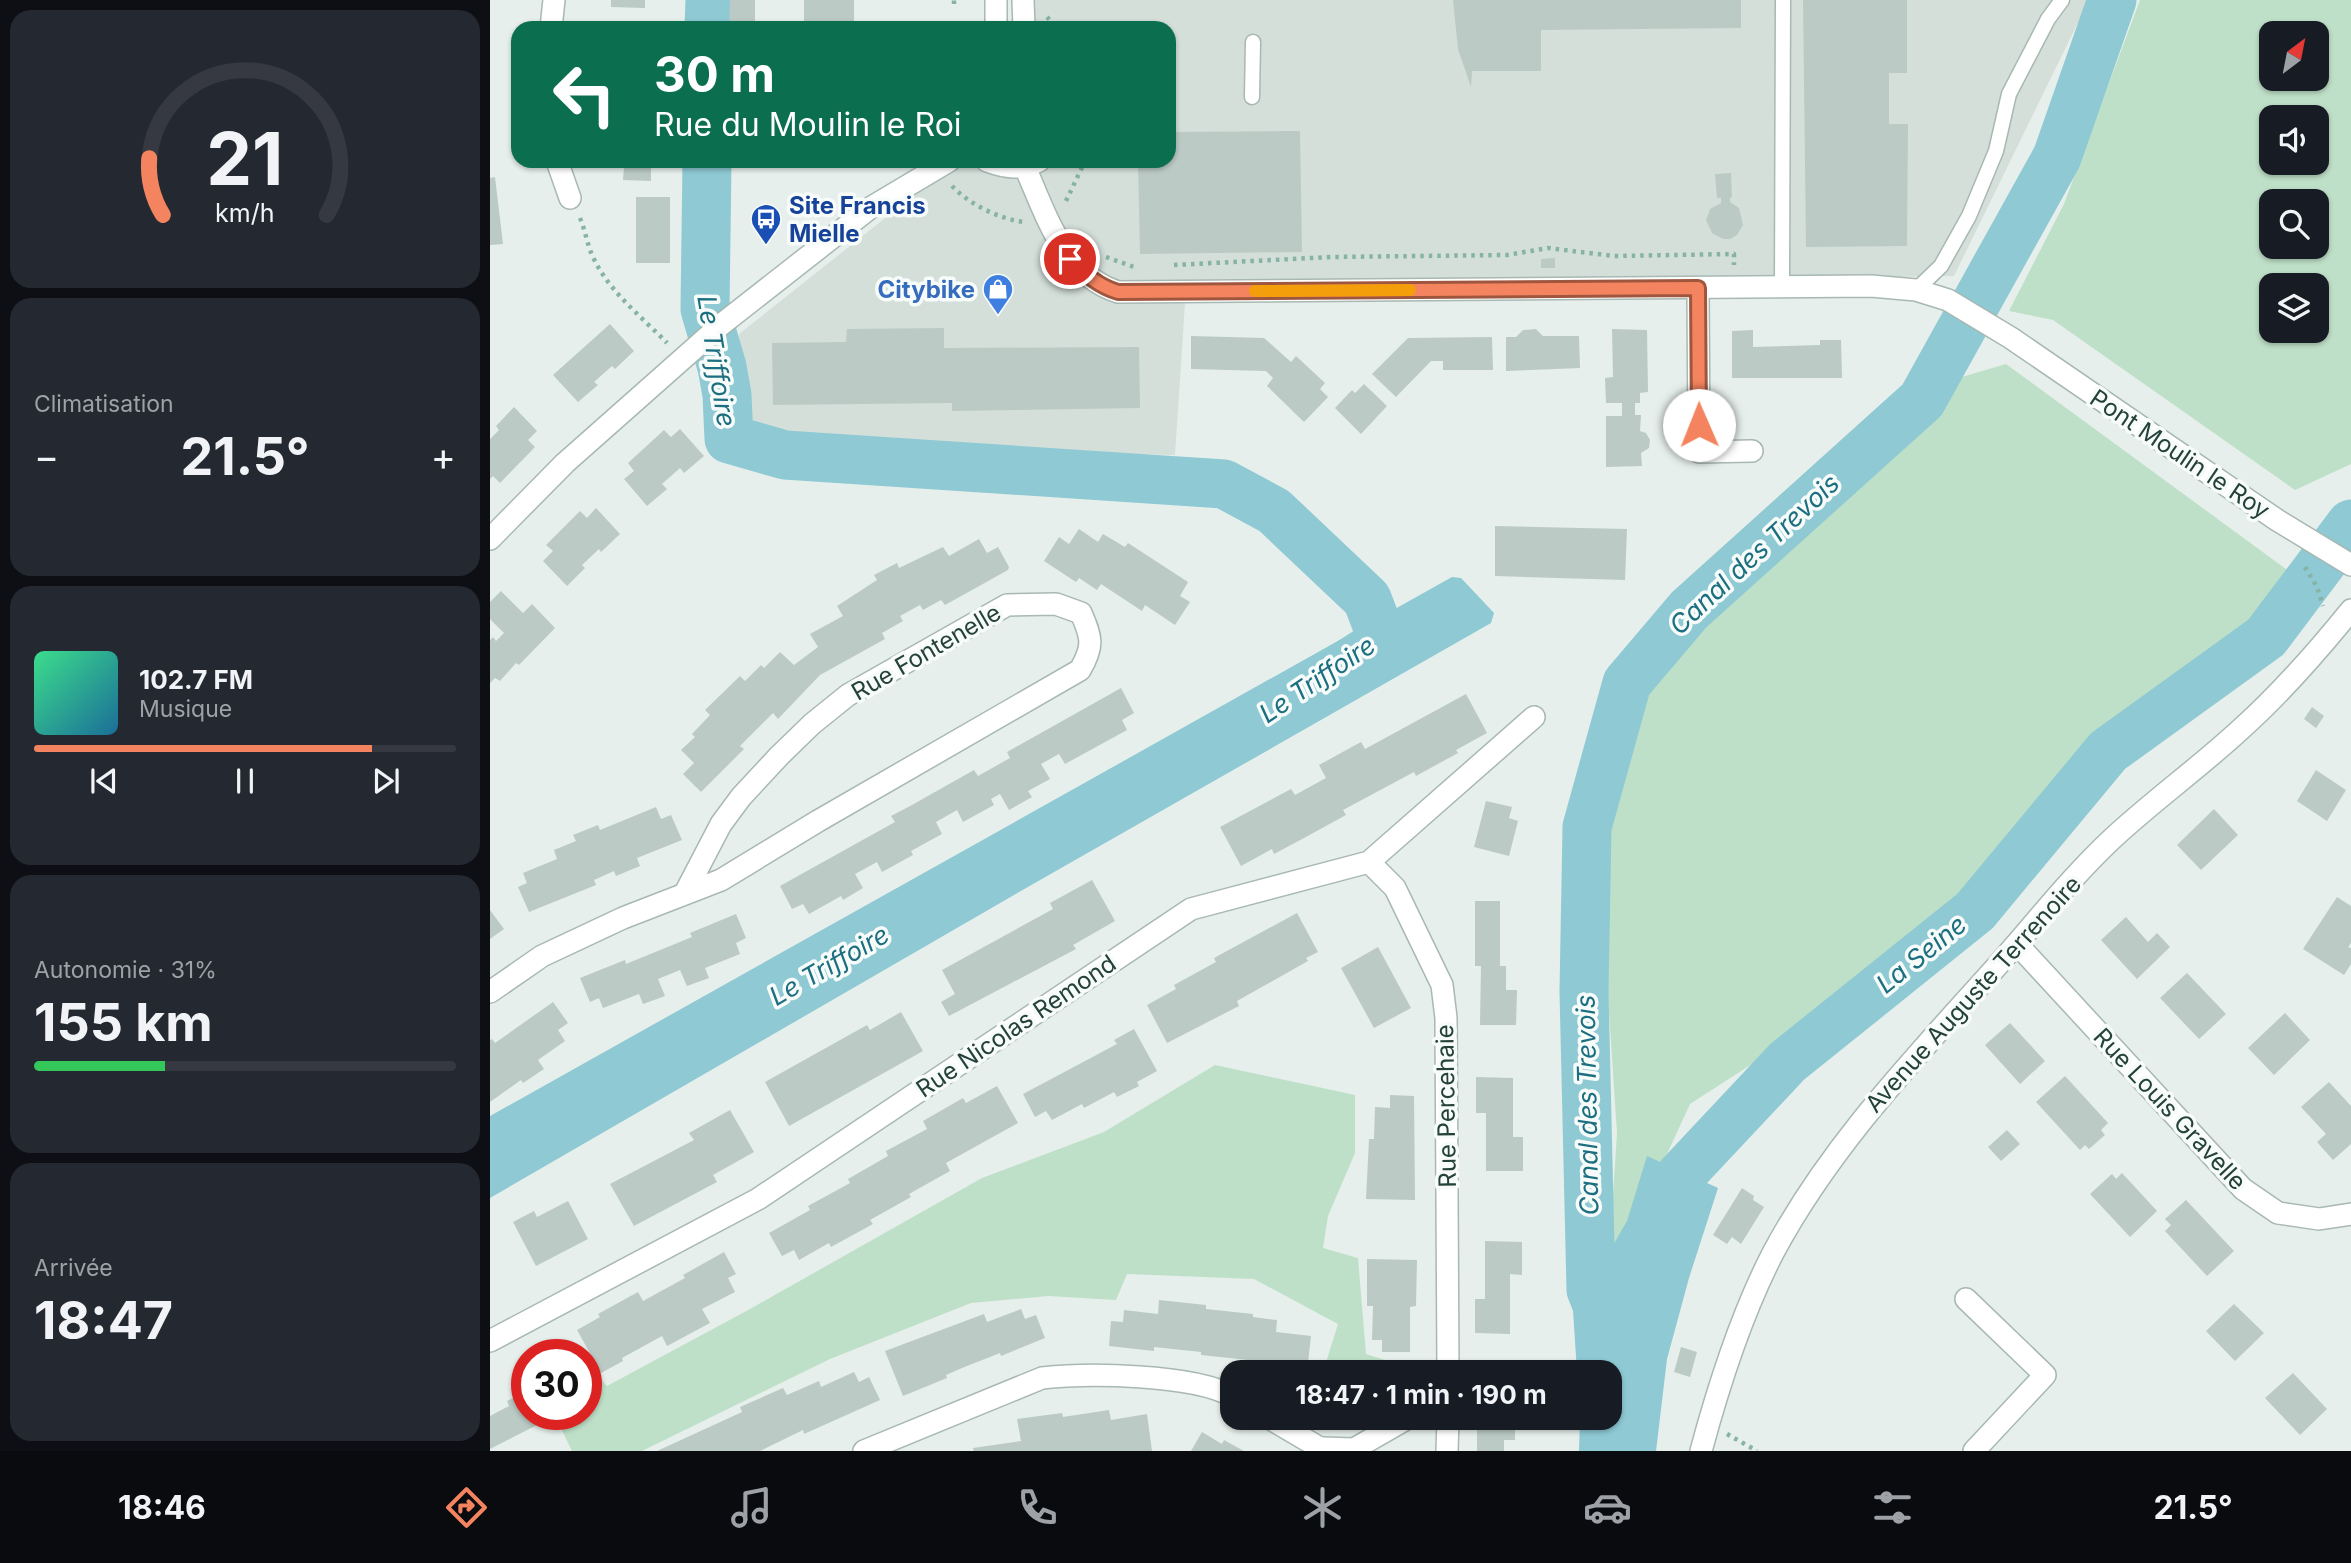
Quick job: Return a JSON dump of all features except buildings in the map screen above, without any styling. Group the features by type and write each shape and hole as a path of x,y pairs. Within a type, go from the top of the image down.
{"street":[{"path":"552,21 554,0"},
{"path":"996,0 996,21"},
{"path":"1023,0 1024,21"},
{"path":"559,168 570,198"},
{"path":"490,539 565,463 722,324 870,208 937,168"},
{"name":"Pont Moulin le Roy","path":"1033,168 1045,213 1070,259 1085,275 1103,287 1118,292 1871,286 1916,290 1948,300 2011,338 2277,520 2344,561"},
{"path":"1698,288 1699,452 1752,452"},
{"name":"Rue Fontenelle","path":"490,992 542,956 623,918 721,880 1080,670 1089,654 1091,636 1081,613 1056,604 1007,605 848,695 787,748 741,797 721,824 685,893"},
{"name":"Avenue Auguste Terrenoire","path":"1701,1451 1719,1385 1773,1253 1855,1127 2051,903 2112,839 2242,729 2290,680 2351,610"},
{"name":"Rue Nicolas Remond","path":"490,1341 758,1199 1191,909 1369,862 1534,717"},
{"name":"Rue Percehaie","path":"1369,862 1395,888 1442,985 1446,1018 1448,1360"},
{"name":"Rue Louis Gravelle","path":"2017,944 2243,1189 2278,1213 2319,1219 2351,1214"},
{"path":"1966,1299 2045,1375 1974,1451"},
{"path":"863,1451 1042,1378 1073,1374 1190,1381 1220,1392"},
{"path":"1290,1430 1324,1450 1354,1449 1387,1430"},
{"path":"1447,1451 1448,1430"}],"lane":[{"path":"1782,287 1783,0"},
{"path":"1916,290 1941,267 1969,216 1996,150 2008,94 2048,19 2062,0"},
{"path":"1252,97 1253,42"}],"path":[{"path":"944,168 957,192 998,215 1023,223 1066,202 1082,168"},
{"path":"570,198 592,254 604,275 626,303 687,355"},
{"path":"1066,202 1069,212"},
{"path":"1164,266 1331,257 1507,255 1548,248 1614,257 1734,254"},
{"path":"1095,250 1106,258 1136,267"},
{"path":"2308,569 2324,604"},
{"path":"1708,1423 1757,1451"}],"shaded area":[{"path":"1013,0 2089,0 1954,276 1777,279 1185,303 1175,455 747,444 739,334 948,168 1176,168 1176,21 1013,21"}],"green space":[{"path":"2140,0 2351,0 2351,464 2295,490 2053,320 2009,311 2064,204"},
{"path":"2006,364 2290,572 2255,624 2082,756 2017,836 1949,910 1769,1053 1690,1104 1643,1206 1609,1257 1617,1133 1607,981 1604,847 1637,704 1698,631 1868,473 1955,379"},
{"path":"1215,1065 1355,1095 1355,1153 1328,1216 1323,1248 1358,1258 1366,1354 1385,1360 1327,1360 1338,1324 1254,1279 1127,1274 1116,1300 1048,1296 971,1303 830,1359 642,1451 572,1451 562,1430 602,1430 602,1380 607,1386 982,1178 1104,1132"}],"water":[{"path":"1452,577 1461,578 1494,613 1491,623 490,1198 490,1116"},
{"path":"1647,1156 1718,1188 1667,1359 1656,1451 1579,1451 1580,1430 1622,1430 1622,1360 1576,1360 1569,1248 1605,1246 1608,1254 1627,1221"}],"waterway":[{"name":"Le Triffoire","path":"709,21 710,0"},
{"name":"Canal des Trevois","path":"1600,1312 1591,1290 1584,991 1587,827 1627,683 1689,610 1922,400 2057,157 2112,0"},
{"name":"Le Triffoire","path":"707,168 705,309 722,367 727,395 729,439 785,455 1224,484 1274,511 1367,599 1383,641 1346,665"},
{"name":"La Seine","path":"1663,1236 1680,1176 1787,1062 1975,911 2108,751 2266,637 2351,524"}],"slow traffic":[{"path":"1255,291 1410,290"}],"place":[{"name":"Site Francis Mielle","path":"766,246"},
{"name":"Citybike","path":"998,316"}],"route":[{"path":"1070,259 1085,275 1103,287 1118,292 1698,288 1699,425"}]}
